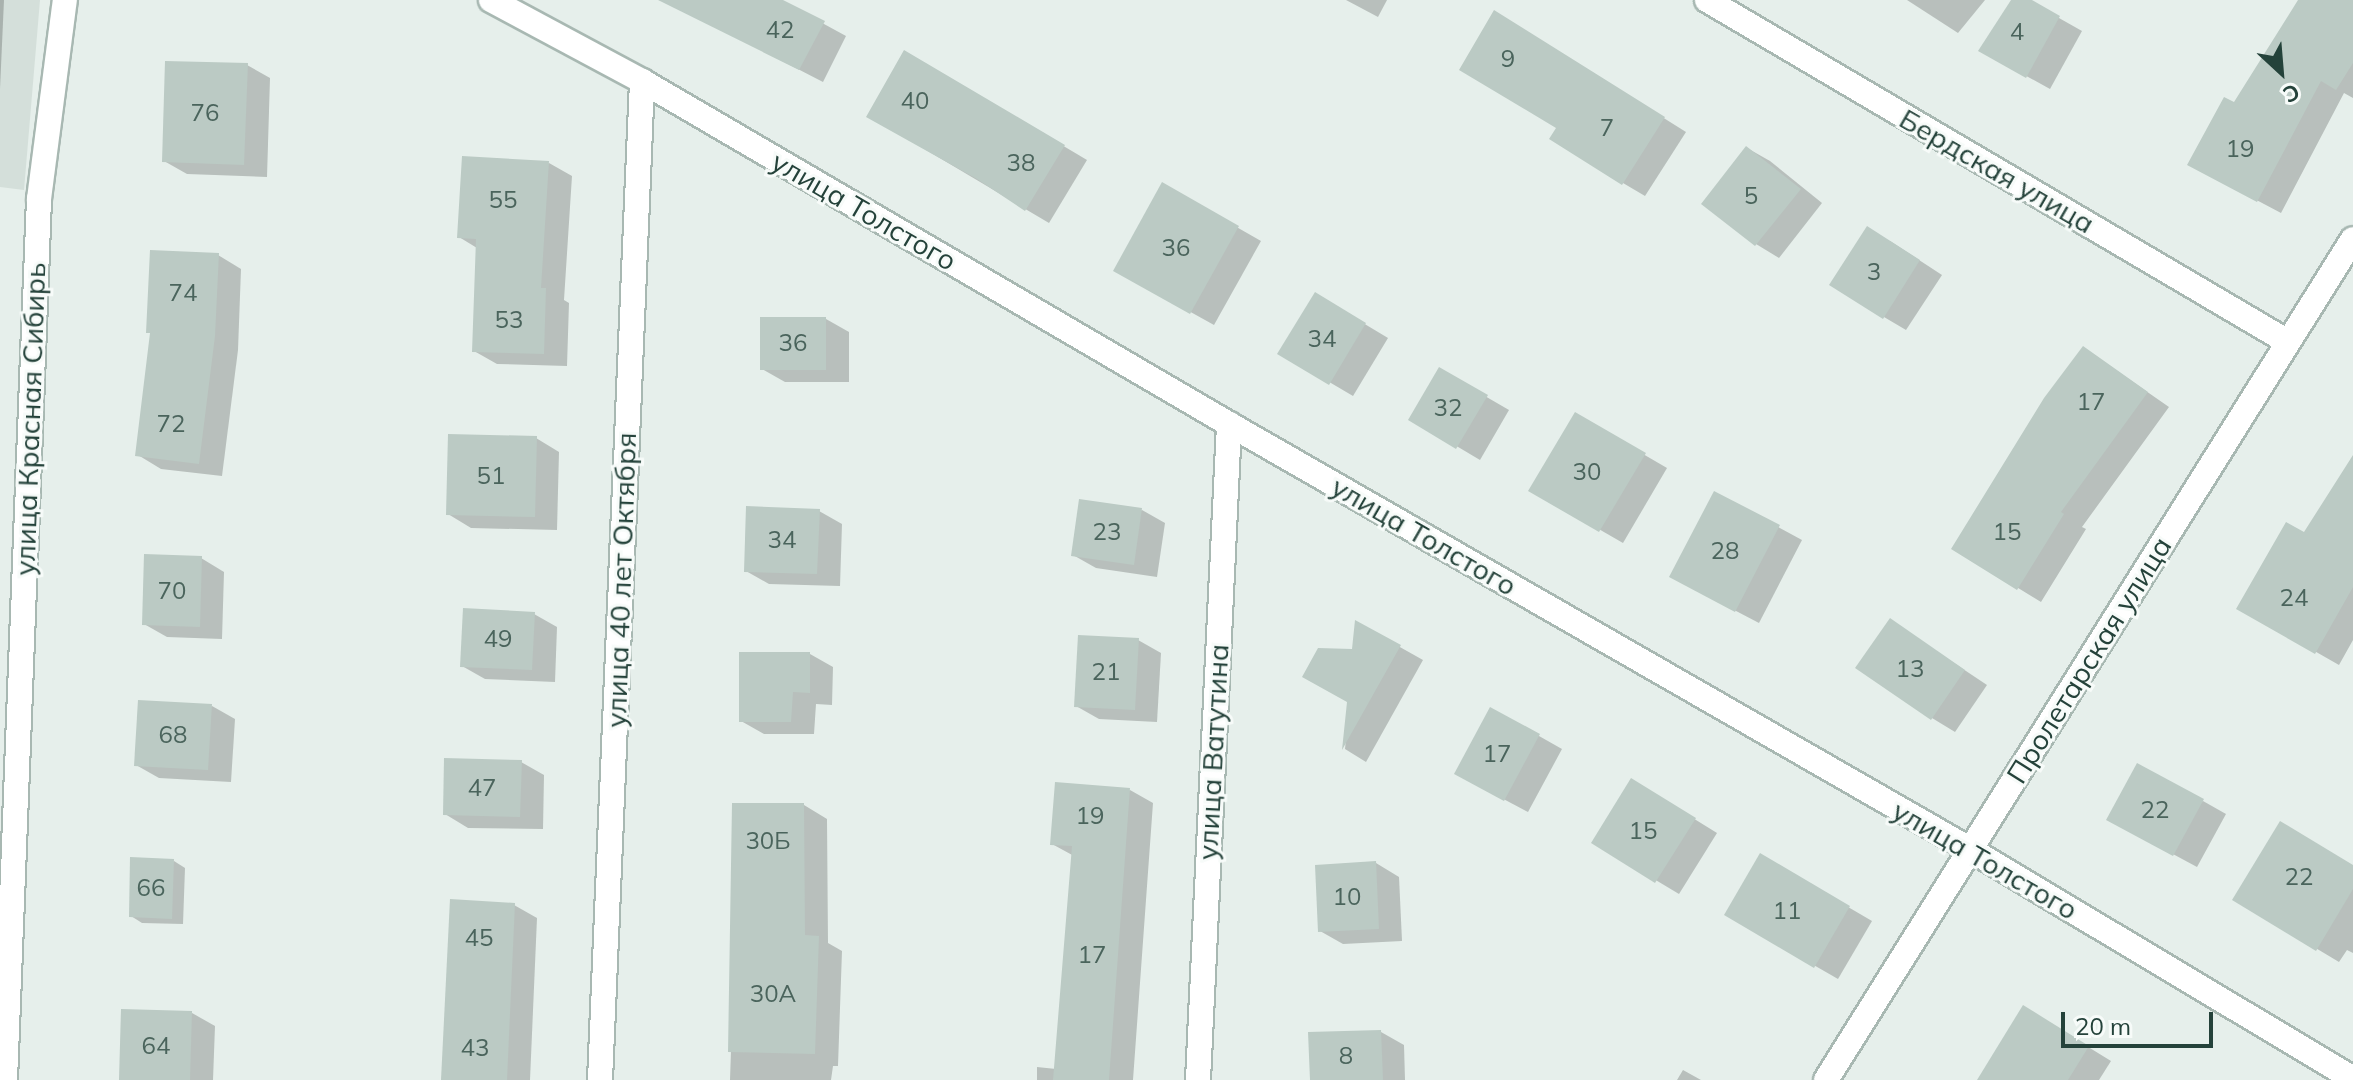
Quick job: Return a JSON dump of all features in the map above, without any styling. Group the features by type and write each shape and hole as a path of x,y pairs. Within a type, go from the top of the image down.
{"street":[{"name":"улица Красная Сибирь","path":"5,1080 39,199 65,0"},
{"name":"улица Толстого","path":"491,0 642,81 1229,424 1971,850 2353,1079"},
{"name":"Бердская улица","path":"1707,0 2288,342"},
{"name":"улица 40 лет Октября","path":"600,1080 642,81"},
{"name":"Пролетарская улица","path":"1826,1080 2353,239"},
{"name":"улица Ватутина","path":"1198,1080 1229,424"}],"shaded area":[{"path":"0,0 40,0 24,190 0,187"}],"building":[{"path":"658,0 783,0 825,21 799,70"},
{"path":"2011,0 2032,0 2060,16 2026,78 1978,51"},
{"path":"2298,0 2353,0 2353,63 2336,90 2321,81 2257,202 2187,165 2224,97 2234,102"},
{"path":"1494,10 1665,117 1622,185 1549,139 1556,128 1459,70"},
{"path":"904,50 1065,145 1025,211 977,179 866,117"},
{"path":"165,61 248,63 244,165 162,162"},
{"path":"1746,146 1801,189 1755,246 1701,204"},
{"path":"462,156 549,161 541,288 546,288 544,354 472,352 476,239 457,238"},
{"path":"1162,182 1239,226 1190,314 1113,271"},
{"path":"1867,226 1920,260 1883,319 1829,285"},
{"path":"150,250 219,253 215,336 199,464 135,456 150,333 146,333"},
{"path":"1315,292 1366,323 1329,385 1277,354"},
{"path":"760,317 826,317 826,370 760,370"},
{"path":"2083,346 2148,392 2061,512 2064,514 2017,590 1951,549 2044,398"},
{"path":"1439,367 1488,395 1456,449 1408,420"},
{"path":"1575,412 1646,453 1599,532 1528,491"},
{"path":"448,434 537,436 535,517 446,515"},
{"path":"2353,455 2353,587 2315,654 2236,609 2286,522 2304,532"},
{"path":"1714,491 1780,525 1735,612 1669,577"},
{"path":"1079,499 1142,508 1134,565 1071,556"},
{"path":"746,506 820,509 817,574 744,572"},
{"path":"144,554 202,556 200,627 142,625"},
{"path":"463,608 535,612 532,670 460,667"},
{"path":"1890,618 1965,670 1931,720 1855,668"},
{"path":"1355,620 1401,645 1342,750 1347,702 1302,677 1318,648 1352,649"},
{"path":"1078,635 1139,638 1135,710 1074,707"},
{"path":"739,652 810,652 810,693 793,692 791,722 739,722"},
{"path":"138,700 212,704 208,770 134,766"},
{"path":"1490,707 1540,734 1504,801 1454,774"},
{"path":"444,758 522,760 520,817 443,815"},
{"path":"2137,763 2204,799 2173,856 2106,820"},
{"path":"1631,778 1696,818 1655,883 1591,843"},
{"path":"1055,782 1130,788 1109,1080 1053,1080 1072,846 1050,845"},
{"path":"732,803 804,803 805,935 819,936 815,1054 728,1052"},
{"path":"2280,821 2353,865 2353,889 2316,951 2232,900"},
{"path":"1760,853 1850,906 1814,968 1724,915"},
{"path":"130,857 174,859 172,919 129,917"},
{"path":"1376,861 1379,929 1318,932 1315,865"},
{"path":"450,899 515,903 507,1080 441,1080"},
{"path":"2023,1005 2089,1046 2068,1080 1977,1080"},
{"path":"121,1009 192,1011 190,1080 119,1080"},
{"path":"1381,1030 1383,1080 1310,1080 1308,1032"}]}
